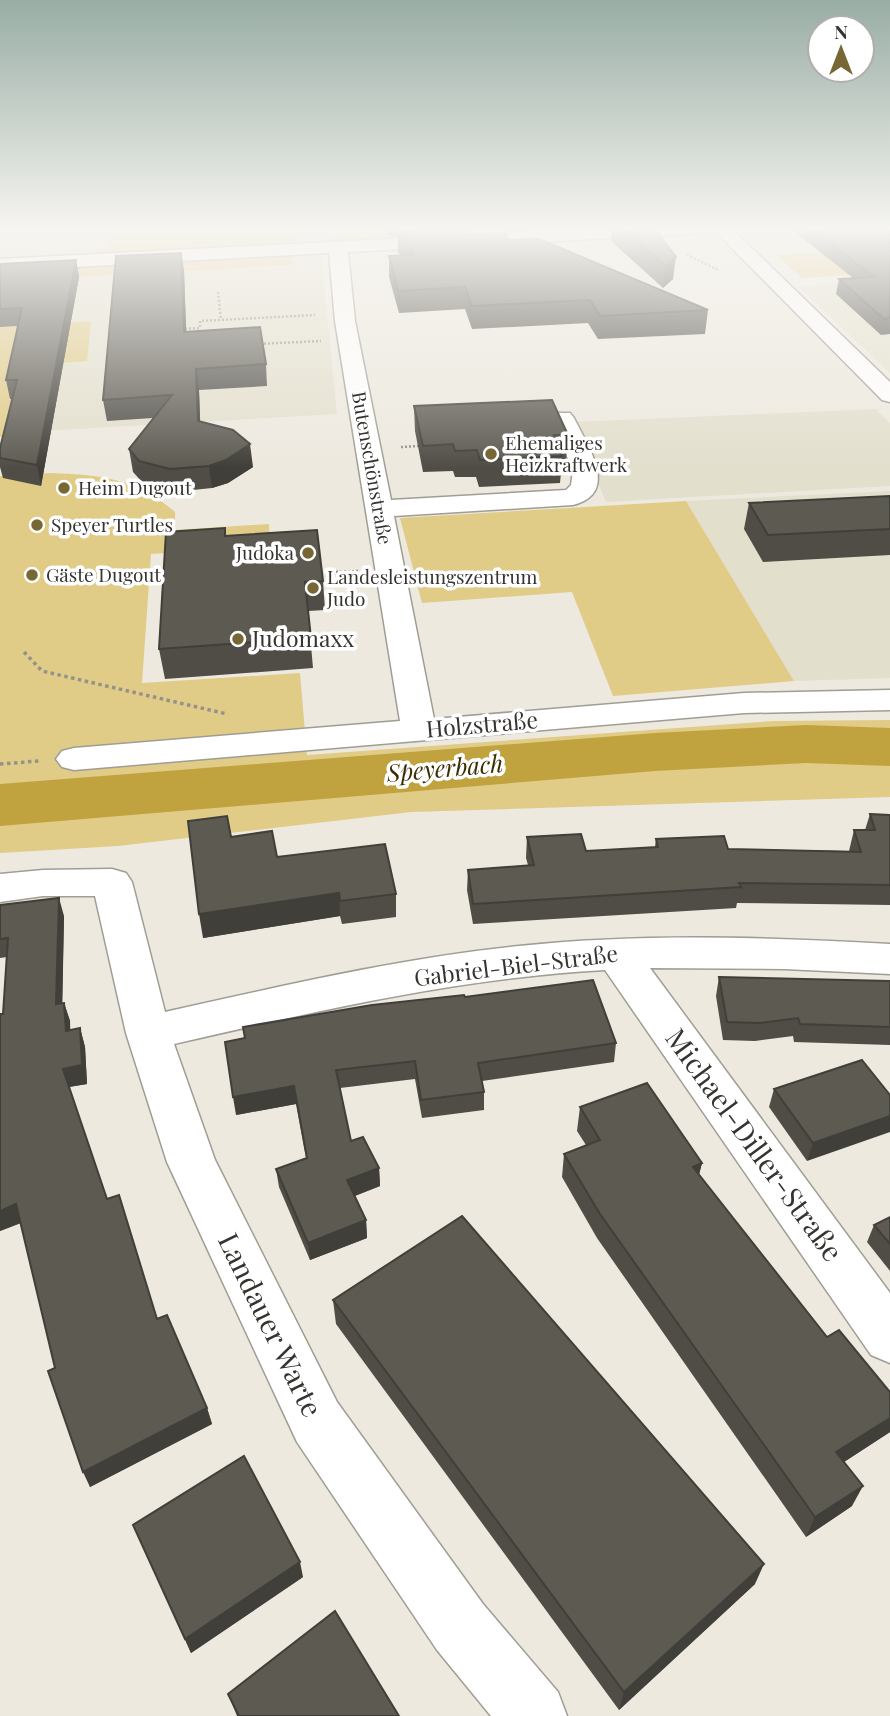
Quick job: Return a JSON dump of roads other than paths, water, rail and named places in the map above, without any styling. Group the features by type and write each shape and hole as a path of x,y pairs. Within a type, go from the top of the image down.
{"street":[{"name":"Butenschönstraße","path":"344,308 419,730"},
{"path":"802,308 890,396"},
{"path":"379,508 573,497 584,488 586,470 562,418"},
{"name":"Holzstraße","path":"74,759 744,703 890,700"},
{"name":"Landauer Warte","path":"0,888 43,883 112,882 148,1032 191,1162 317,1422 460,1627 534,1716"},
{"name":"Gabriel-Biel-Straße","path":"148,1032 317,995 467,968 616,953 793,953 890,959"},
{"name":"Michael-Diller-Straße","path":"616,953 890,1337"}],"waterway":[{"name":"Speyerbach","path":"0,805 655,752 806,744 890,747"}],"place":[{"name":"Ehemaliges Heizkraftwerk","path":"491,454"},
{"name":"Heim Dugout","path":"64,488"},
{"name":"Speyer Turtles","path":"37,525"},
{"name":"Judoka","path":"308,553"},
{"name":"Gäste Dugout","path":"32,575"},
{"name":"Landesleistungszentrum Judo","path":"313,588"},
{"name":"Judomaxx","path":"238,639"}]}
